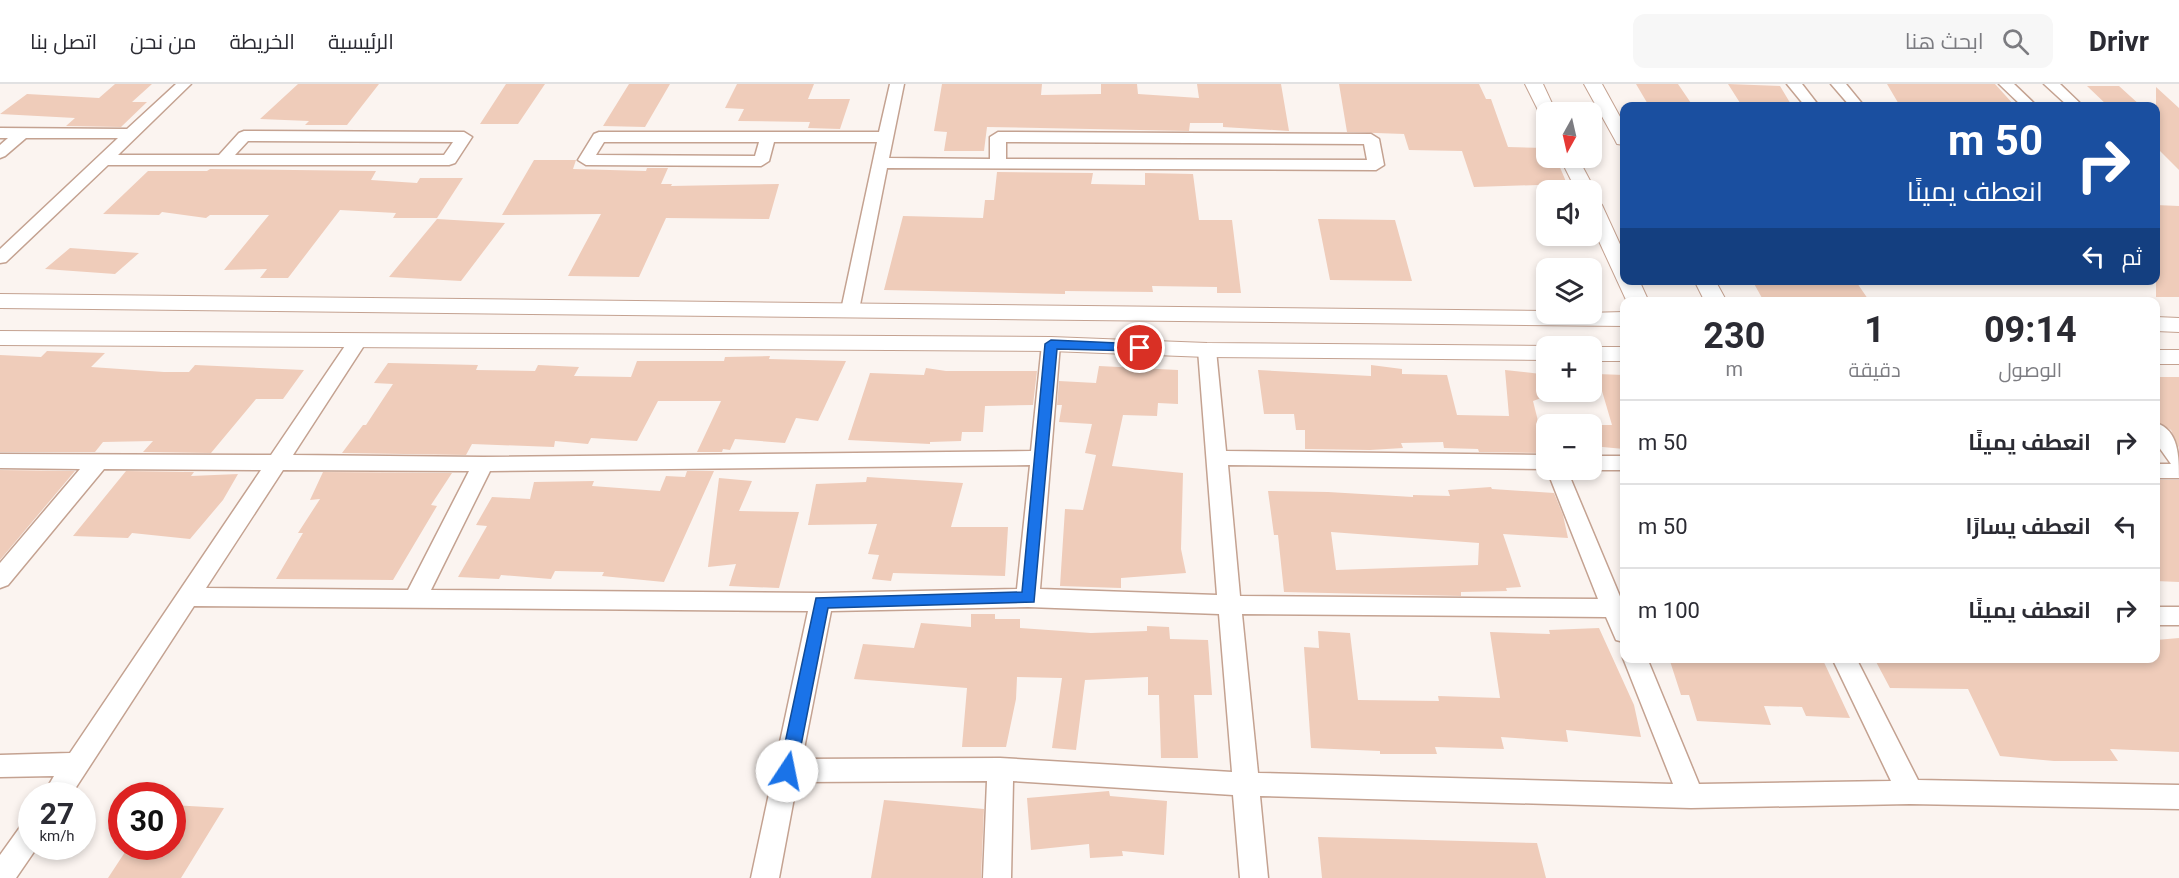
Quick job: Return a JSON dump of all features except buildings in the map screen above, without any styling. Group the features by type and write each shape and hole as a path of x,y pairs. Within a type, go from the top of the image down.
{"street":[{"path":"0,258 184,84"},
{"path":"850,310 897,84"},
{"path":"1534,84 1542,102"},
{"path":"1593,84 1620,133"},
{"path":"1794,84 1809,102"},
{"path":"1838,84 1854,102"},
{"path":"2006,84 2026,102"},
{"path":"2051,84 2071,102"},
{"path":"0,133 131,134"},
{"path":"0,153 21,134"},
{"path":"104,160 223,160 449,160 464,137 244,136 223,160"},
{"path":"768,137 761,161 586,160 599,137 768,137 886,137"},
{"path":"881,163 1376,165 1371,139 998,137 998,163"},
{"path":"1602,227 1620,265"},
{"path":"0,301 1620,319"},
{"path":"2160,324 2179,325"},
{"path":"0,338 1051,344 1207,350 1536,353"},
{"path":"65,782 358,341"},
{"path":"1029,598 1051,344"},
{"path":"1207,350 1254,878"},
{"path":"1602,354 1620,354"},
{"path":"2160,357 2179,357"},
{"path":"2160,435 2179,459"},
{"path":"0,461 483,464 1041,458"},
{"path":"1217,458 1536,462"},
{"path":"0,579 98,462"},
{"path":"1602,463 1620,464"},
{"path":"415,599 483,464"},
{"path":"2160,471 2179,471"},
{"path":"1561,480 1620,623"},
{"path":"188,597 821,602 1029,598 1230,605 1614,608"},
{"path":"765,878 821,602"},
{"path":"2160,616 2179,616"},
{"path":"1637,663 1691,796"},
{"path":"1846,663 1910,792"},
{"path":"0,766 77,764"},
{"path":"787,771 1000,769 1245,784 1691,796 1910,792 2179,797"},
{"path":"997,878 1000,769"},
{"path":"0,878 18,852"}],"route":[{"path":"787,771 821,602 1029,598 1051,344 1140,348"}]}
